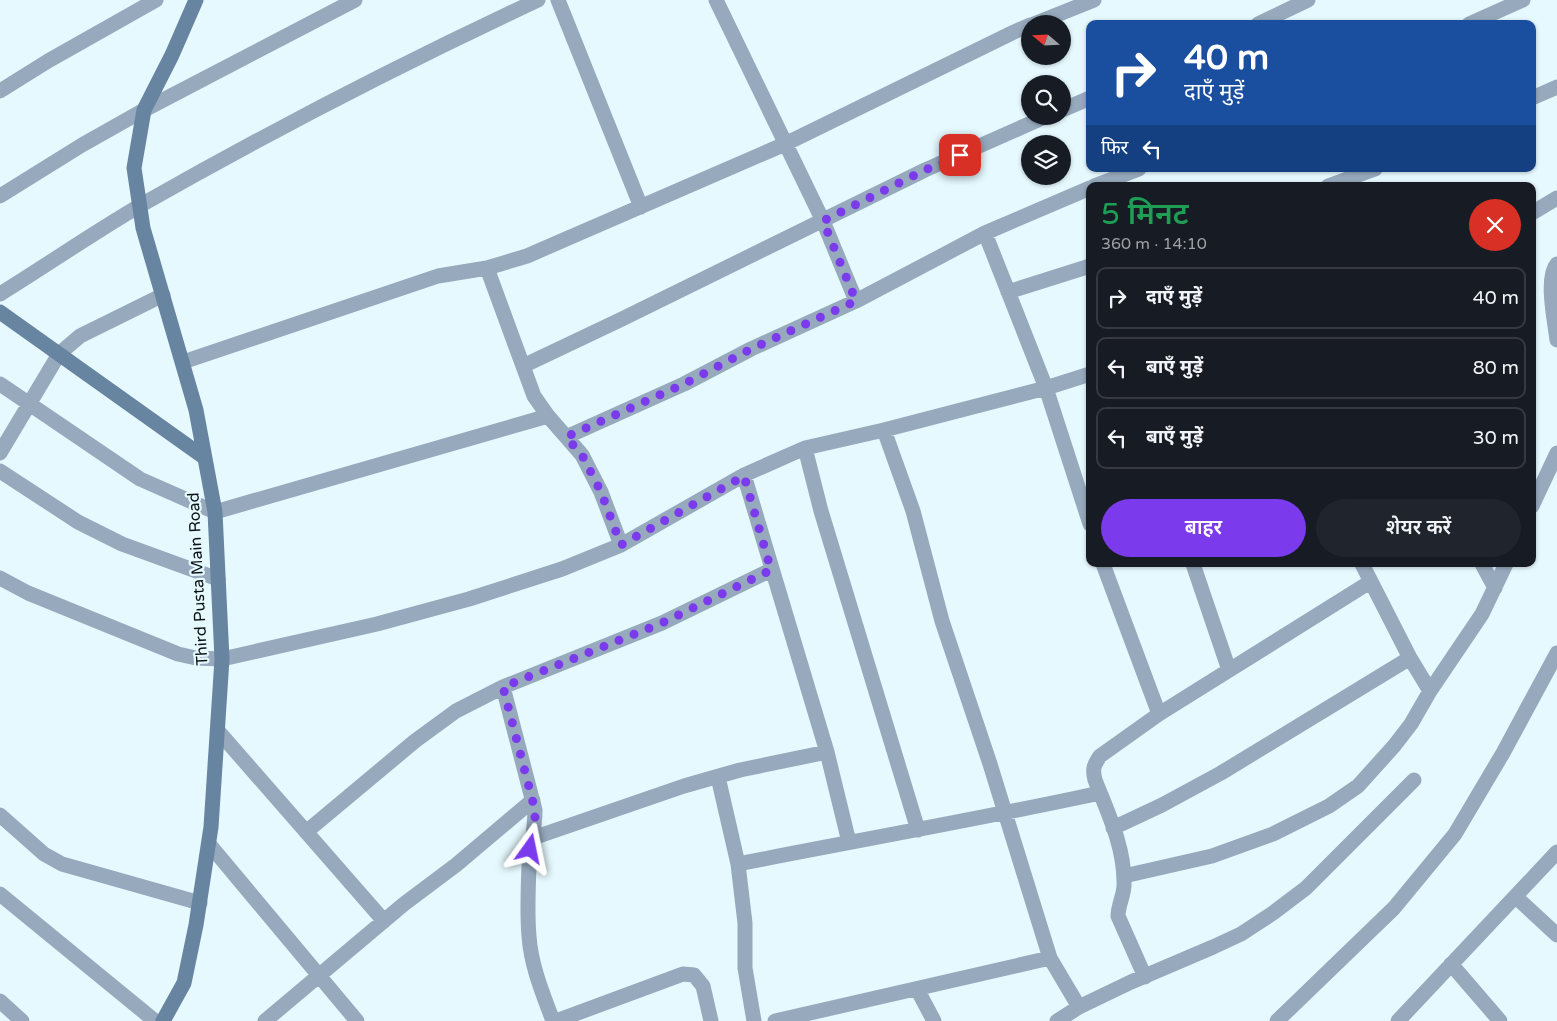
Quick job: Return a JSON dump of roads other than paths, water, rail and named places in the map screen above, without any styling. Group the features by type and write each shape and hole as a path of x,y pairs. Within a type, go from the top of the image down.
{"street":[{"path":"0,91 48,61 156,0"},
{"name":"Third Pusta Main Road","path":"163,1021 184,983 200,904 209,844 222,659 215,512 196,410 143,228 134,168 144,110 172,55 196,0"},
{"path":"0,196 82,145 144,110 355,0"},
{"path":"0,294 140,206 349,91 538,0"},
{"path":"558,0 641,207"},
{"path":"716,0 784,144 823,221 856,301"},
{"path":"1056,15 1094,0"},
{"path":"1266,20 1308,0"},
{"path":"1477,20 1522,0"},
{"path":"183,362 438,276 487,268 527,256 784,144 1021,29"},
{"path":"1536,96 1557,87"},
{"path":"1071,106 1086,100"},
{"path":"522,366 925,170 1027,125"},
{"path":"1105,182 1131,172"},
{"path":"1339,182 1367,172"},
{"path":"566,437 684,384 751,349 856,301 985,233 1086,190"},
{"path":"1536,211 1557,198"},
{"path":"985,233 1046,388 1086,512"},
{"path":"1557,264 1554,266 1551,284 1557,340"},
{"path":"1008,292 1086,267"},
{"path":"487,268 534,396 548,416 582,455 598,485 621,545"},
{"path":"0,452 59,354 80,336 163,295"},
{"path":"0,312 205,458"},
{"path":"0,578 28,594 178,654 196,658 222,659 378,624 460,602 562,569 621,545 744,476 805,448 884,430 1046,388 1086,375"},
{"path":"0,384 140,479 215,512 548,416"},
{"path":"884,430 913,511 942,621 1050,958 1076,1013"},
{"path":"805,448 821,511 918,830"},
{"path":"1536,498 1557,453"},
{"path":"0,472 78,522 122,544 218,579"},
{"path":"744,476 827,752 849,842"},
{"path":"1104,567 1160,714"},
{"path":"1194,567 1229,670"},
{"path":"1363,567 1410,658 1430,691"},
{"path":"1484,567 1495,588"},
{"path":"1124,876 1212,856 1273,834 1329,806 1358,786 1411,724 1430,691 1482,614 1505,567"},
{"path":"306,832 415,741 456,711 503,687 662,623 771,570"},
{"path":"1144,977 1118,916 1118,906 1124,885 1124,866 1093,771 1094,764 1100,756 1160,714 1370,582"},
{"path":"1277,1021 1394,908 1455,834 1503,753 1557,653"},
{"path":"1113,828 1221,774 1410,658"},
{"path":"503,687 533,800 535,825 530,849 528,937 536,977 560,1020 683,974 694,976 703,986 711,1021"},
{"path":"218,731 384,921"},
{"path":"533,838 684,786 827,752"},
{"path":"718,777 738,864 745,923 745,968 754,1021"},
{"path":"1057,1021 1144,977 1241,934 1306,888 1414,780"},
{"path":"738,864 1005,814 1100,793"},
{"path":"265,1021 404,904 456,865 533,800"},
{"path":"0,815 44,854 62,864 200,904"},
{"path":"209,844 357,1021"},
{"path":"1398,1021 1557,852"},
{"path":"0,894 154,1021"},
{"path":"1516,897 1557,935"},
{"path":"775,1021 815,1016 917,989 1050,958"},
{"path":"1451,964 1500,1021"},
{"path":"917,989 934,1021"},
{"path":"0,1000 22,1021"}]}
